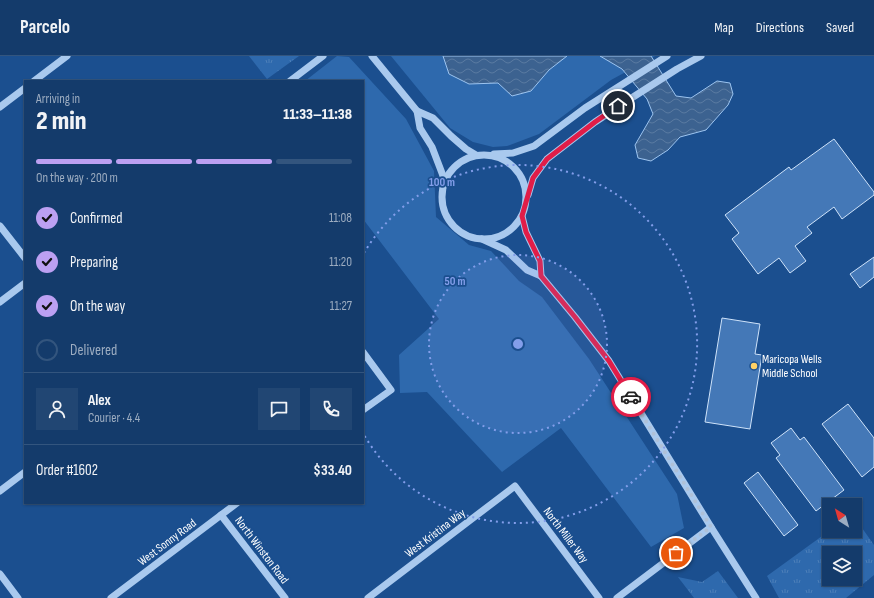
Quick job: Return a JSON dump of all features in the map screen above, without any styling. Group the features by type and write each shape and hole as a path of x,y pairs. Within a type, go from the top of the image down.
{"street":[{"path":"35,80 67,56"},
{"path":"291,80 323,56"},
{"path":"372,56 416,111 420,128 432,147 445,181"},
{"path":"667,56 585,108 534,146 513,153 476,155 463,160 452,169 445,181 442,194 443,207 448,219 457,230 506,250 527,270 541,276 575,317 609,361 756,598"},
{"path":"526,199 533,178 547,159 595,122 630,98 701,56"},
{"path":"0,107 24,89"},
{"path":"416,111 433,118 466,149 476,155"},
{"path":"482,239 494,238 515,226 522,216 526,199 525,186 520,174 511,164 499,157 486,154"},
{"path":"522,216 526,232 540,261 541,276"},
{"path":"0,226 24,257"},
{"path":"0,302 24,283"},
{"path":"364,353 391,390 364,409"},
{"path":"0,491 24,473"},
{"name":"West Kristina Way","path":"368,598 515,486"},
{"name":"North Miller Way","path":"515,486 599,598"},
{"name":"West Sonny Road","path":"111,598 236,504"},
{"name":"North Winston Road","path":"221,515 285,598"},
{"path":"617,598 711,527"},
{"path":"0,574 18,598"}],"green space":[{"path":"249,56 299,56 267,79"},
{"path":"337,56 349,57 406,119 434,171 436,217 469,245 491,251 519,281 542,297 589,359 677,494 684,528 651,547 561,428 502,472 427,392 400,393 399,355 439,319 364,220 364,80 306,80"},
{"path":"391,56 655,56 611,80 539,134 507,146 493,147 473,142 450,128"},
{"path":"862,528 874,545 874,575 862,585 862,546 822,546 822,586 861,586 846,598 779,598 767,576 822,536 822,538 862,538"},
{"path":"718,571 738,598 694,598 678,577 702,582"}],"water":[{"path":"443,56 567,56 549,70 531,91 512,96 498,83 469,84 449,74"},
{"path":"600,56 651,56 676,96 691,98 717,81 730,83 733,94 728,105 706,130 680,137 668,150 651,161 638,158 635,145 653,114 647,99 622,69"}],"building":[{"path":"834,139 874,192 874,195 842,219 834,207 807,227 812,233 795,246 806,261 790,273 779,258 758,274 732,239 739,233 725,215 789,167 791,170"},
{"path":"874,257 874,277 860,288 850,274"},
{"path":"722,318 760,324 755,354 762,355 750,429 705,422"},
{"path":"848,404 874,438 874,467 862,477 822,424"},
{"path":"791,428 800,440 804,437 844,490 833,498 822,498 822,506 816,511 776,458 780,455 771,443"},
{"path":"758,472 798,525 784,536 744,483"}],"way so far":[{"path":"631,397 711,527 676,553"}],"place":[{"name":"Maricopa Wells Middle School","path":"754,366"}],"route":[{"path":"618,106 547,159 533,178 522,216 526,232 540,261 541,276 609,361 631,397"}]}
